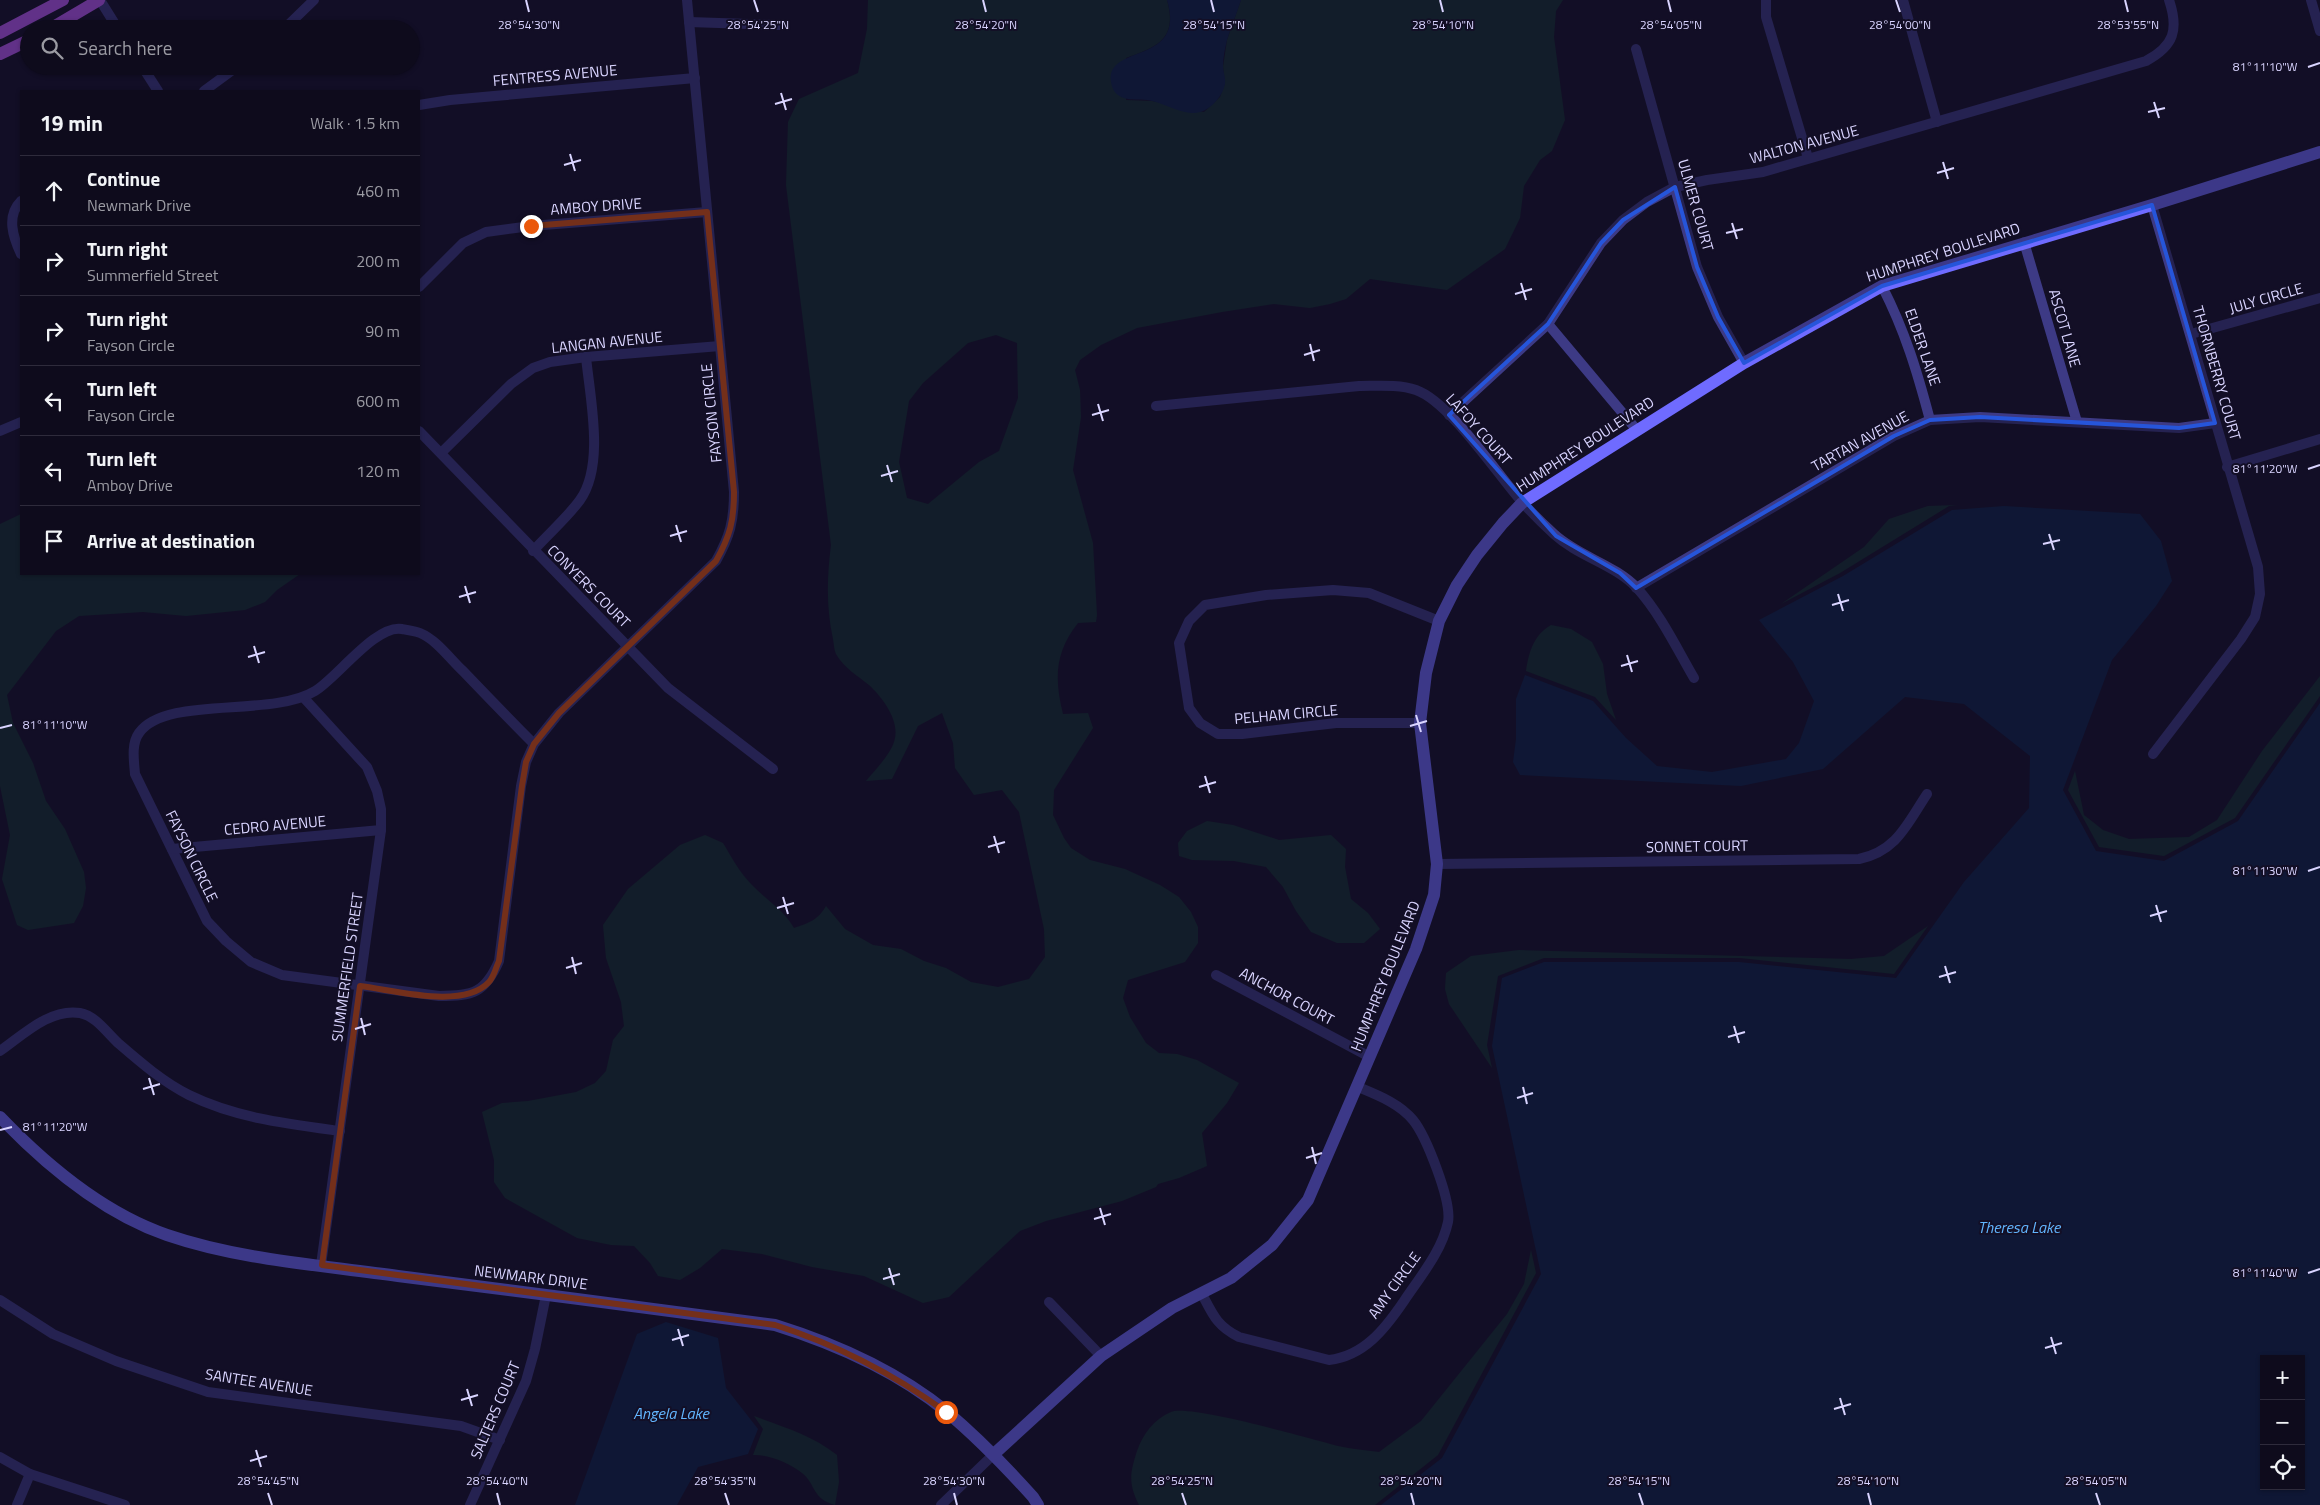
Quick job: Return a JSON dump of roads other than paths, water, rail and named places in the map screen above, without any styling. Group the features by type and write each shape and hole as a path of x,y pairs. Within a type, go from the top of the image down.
{"main road":[{"path":"25,20 63,0"},
{"path":"65,20 99,0"},
{"path":"0,33 20,23"},
{"path":"0,54 20,44"}],"street":[{"path":"99,0 112,20"},
{"path":"293,20 314,0"},
{"name":"FAYSON CIRCLE","path":"534,744 440,648 421,634 400,628 383,633 364,647 327,684 304,698 261,706 165,714 149,722 138,734 133,753 134,774 207,921 226,941 251,962 282,975 440,996 464,996 490,982 499,961 522,786 526,762 534,744 559,713 716,561 728,539 734,517 734,492 687,0"},
{"path":"1766,0 1766,17 1808,158"},
{"path":"1902,0 1938,122"},
{"name":"WALTON AVENUE","path":"1449,415 1548,324 1601,243 1629,216 1647,202 1675,187 1707,180 1764,172 2146,61 2163,52 2172,37 2174,16 2169,0"},
{"path":"2311,0 2320,31"},
{"path":"689,22 780,25"},
{"name":"ULMER COURT","path":"1636,49 1697,267 1718,317 1744,363"},
{"path":"148,75 157,90"},
{"path":"205,90 226,75"},
{"name":"FENTRESS AVENUE","path":"420,105 450,100 695,78"},
{"name":"HUMPHREY BOULEVARD","path":"994,1454 1101,1356 1172,1308 1231,1278 1272,1245 1308,1200 1416,949 1434,895 1437,864 1420,723 1426,673 1439,621 1457,585 1477,555 1503,522 1522,503 1636,429 1744,363 1882,286 2152,205 2320,152"},
{"path":"20,202 16,206 11,226 20,251"},
{"name":"THORNBERRY COURT","path":"2152,205 2191,334 2227,467 2258,567 2260,594 2255,616 2241,639 2153,754"},
{"name":"AMBOY DRIVE","path":"420,286 463,243 486,232 531,226 707,212"},
{"name":"ASCOT LANE","path":"2024,242 2077,422"},
{"name":"ELDER LANE","path":"1882,286 1900,321 1919,378 1930,420"},
{"name":"JULY CIRCLE","path":"2191,334 2320,298"},
{"path":"1548,324 1636,429"},
{"name":"LANGAN AVENUE","path":"441,453 510,384 533,368 550,362 586,357 720,346"},
{"path":"533,550 580,500 589,484 594,464 594,446 586,357"},
{"name":"LAFOY COURT","path":"1156,406 1359,386 1390,386 1416,390 1433,400 1449,415 1522,503 1556,536 1620,573 1636,588 1657,613 1694,678"},
{"name":"TARTAN AVENUE","path":"1636,588 1894,436 1930,420 1980,417 2179,428 2215,423"},
{"path":"0,431 20,422"},
{"name":"CONYERS COURT","path":"420,432 668,688 772,769"},
{"path":"2227,467 2320,439"},
{"name":"PELHAM CIRCLE","path":"1420,723 1336,723 1242,734 1218,734 1200,723 1189,708 1179,643 1189,621 1206,606 1266,595 1333,590 1369,593 1439,621"},
{"name":"SUMMERFIELD STREET","path":"304,698 367,767 378,791 381,809 381,830 322,1265"},
{"name":"SONNET COURT","path":"1437,864 1859,859 1872,856 1887,849 1897,839 1927,794"},
{"name":"CEDRO AVENUE","path":"172,849 381,830"},
{"name":"ANCHOR COURT","path":"1216,975 1370,1057"},
{"path":"0,1051 44,1021 64,1012 82,1013 97,1022 117,1042 156,1075 188,1095 242,1115 340,1131"},
{"name":"AMY CIRCLE","path":"1202,1294 1216,1320 1226,1330 1239,1337 1329,1360 1345,1358 1359,1351 1390,1322 1435,1254 1448,1221 1445,1194 1426,1144 1412,1119 1392,1102 1358,1087"},
{"name":"NEWMARK DRIVE","path":"0,1117 34,1152 84,1191 130,1219 166,1235 224,1249 322,1265 775,1325 806,1335 868,1361 915,1389 946,1412 994,1454 1038,1505"},
{"name":"SALTERS COURT","path":"470,1505 526,1381 535,1349 546,1295"},
{"name":"SANTEE AVENUE","path":"0,1300 53,1334 116,1361 208,1392 461,1426 500,1440"},
{"path":"1049,1302 1101,1356"},
{"path":"941,1505 994,1454"},
{"path":"0,1457 30,1474 125,1505"},
{"path":"17,1505 30,1474"}],"water":[{"path":"1167,0 1241,0 1225,49 1223,66 1225,82 1223,89 1214,104 1199,112 1189,113 1153,101 1124,98 1116,93 1111,82 1113,70 1120,62 1156,45 1166,35 1170,21"},
{"name":"Theresa Lake","path":"2004,506 2140,514 2161,541 2172,581 2156,606 2112,660 2063,790 2096,851 2164,861 2238,821 2320,703 2320,1505 1381,1505 1442,1458 1541,1274 1492,1046 1502,978 1544,962 1739,962 1896,978 1964,882 2029,808 2030,756 1964,704 1905,697 1823,769 1741,786 1520,775 1513,762 1516,739 1516,699 1525,675 1593,701 1626,738 1657,766 1712,772 1786,759 1799,743 1814,701 1793,662 1759,620 1843,576 1952,510"},
{"name":"Angela Lake","path":"666,1322 718,1338 726,1388 758,1429 748,1454 698,1467 677,1505 575,1505 637,1334"}]}
